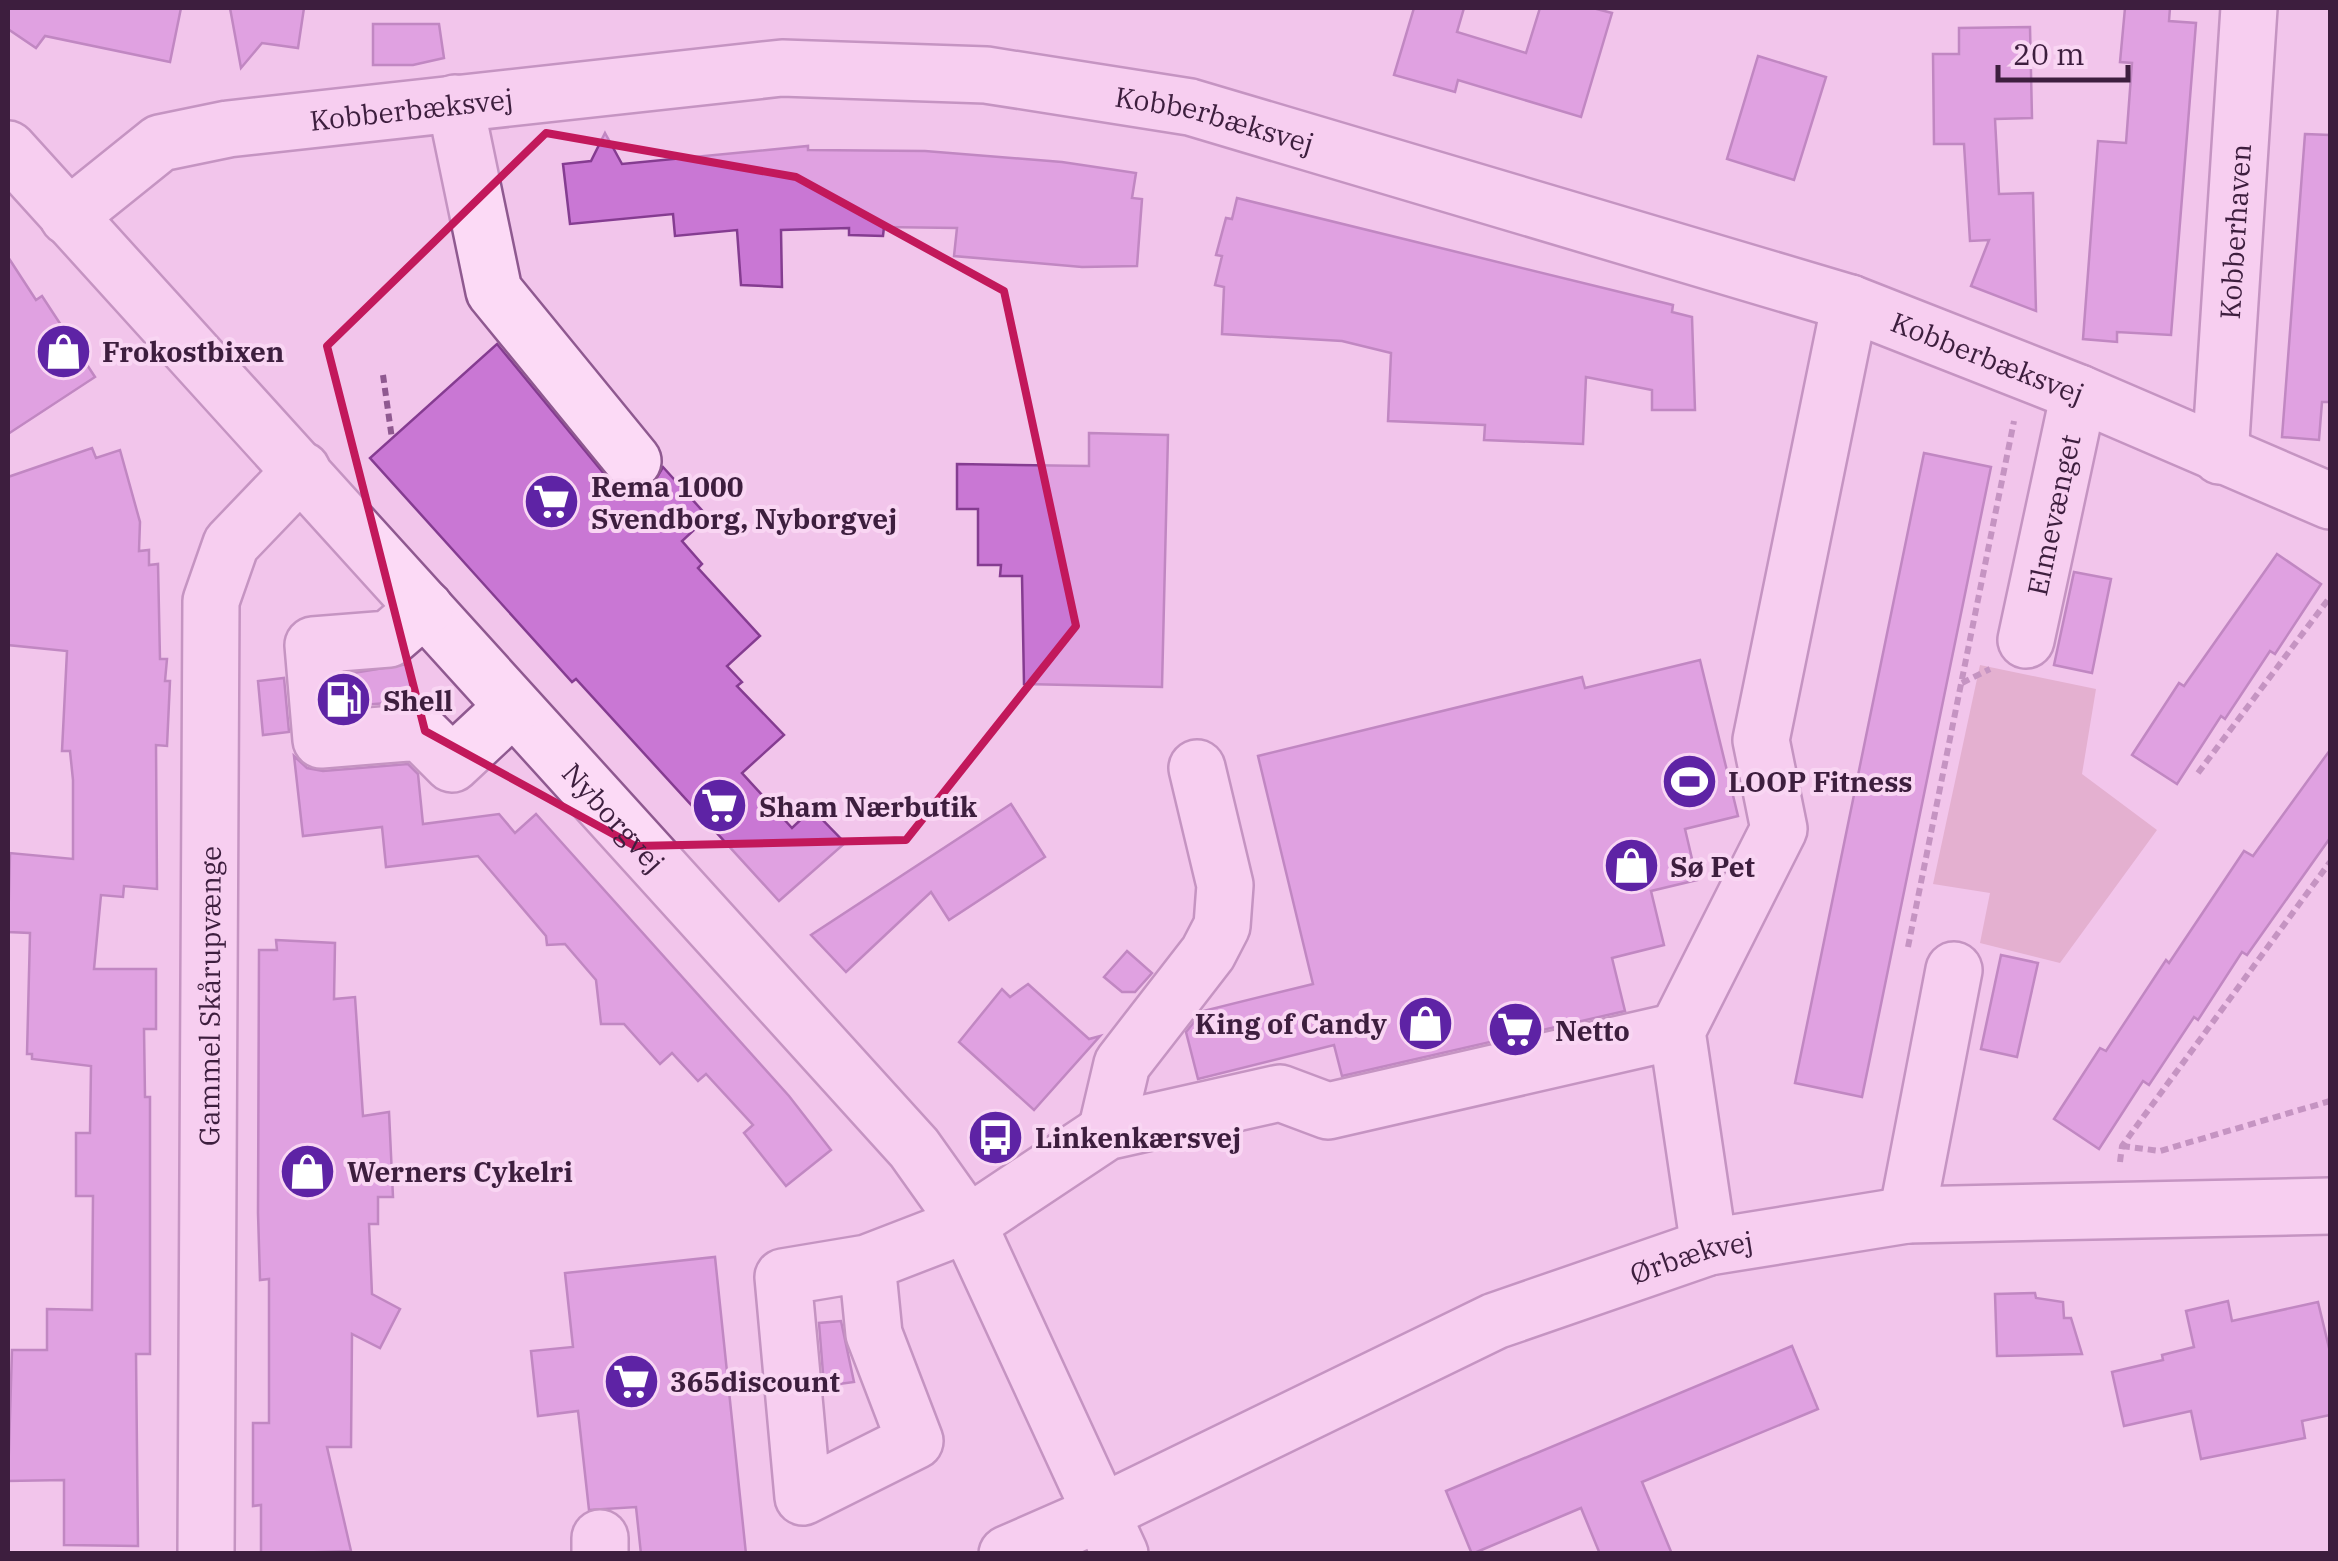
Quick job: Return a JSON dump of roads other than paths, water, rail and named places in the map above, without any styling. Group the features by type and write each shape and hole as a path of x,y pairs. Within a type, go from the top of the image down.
{"street":[{"name":"Kobberhaven","path":"2220,456 2249,8"},
{"name":"Kobberbæksvej","path":"68,217 160,143 228,129 782,68 986,75 1195,108 1850,302 2024,370 2330,501"},
{"path":"455,103 494,291 633,462"},
{"name":"Nyborgvej","path":"8,149 914,1148 968,1224 1111,1533"},
{"path":"1709,1247 1677,1031 1779,829 1761,740 1850,302"},
{"name":"Elmevænget","path":"2026,640 2079,393"},
{"name":"Gammel Skårupvænge","path":"206,1554 211,600 231,544 302,470"},
{"path":"424,608 389,639 312,646 322,740 420,732 452,764 513,707"},
{"path":"1106,1132 1122,1064 1208,953 1222,926 1225,885 1197,768"},
{"path":"1907,1214 1929,966"},
{"path":"868,1263 968,1224 1106,1132 1280,1093 1328,1111 1677,1031"},
{"name":"Ørbækvej","path":"1111,1533 1496,1321 1709,1247 1907,1214 2330,1206"},
{"path":"1007,1554 1111,1533"}],"place":[{"name":"Frokostbixen","path":"63,351"},
{"name":"Rema 1000 Svendborg, Nyborgvej","path":"552,502"},
{"name":"Shell","path":"344,700"},
{"name":"LOOP Fitness","path":"1689,781"},
{"name":"Sham Nærbutik","path":"720,806"},
{"name":"Sø Pet","path":"1631,866"},
{"name":"King of Candy","path":"1426,1023"},
{"name":"Netto","path":"1516,1030"},
{"name":"Linkenkærsvej","path":"996,1137"},
{"name":"Werners Cykelri","path":"308,1171"},
{"name":"365discount","path":"631,1381"}]}
